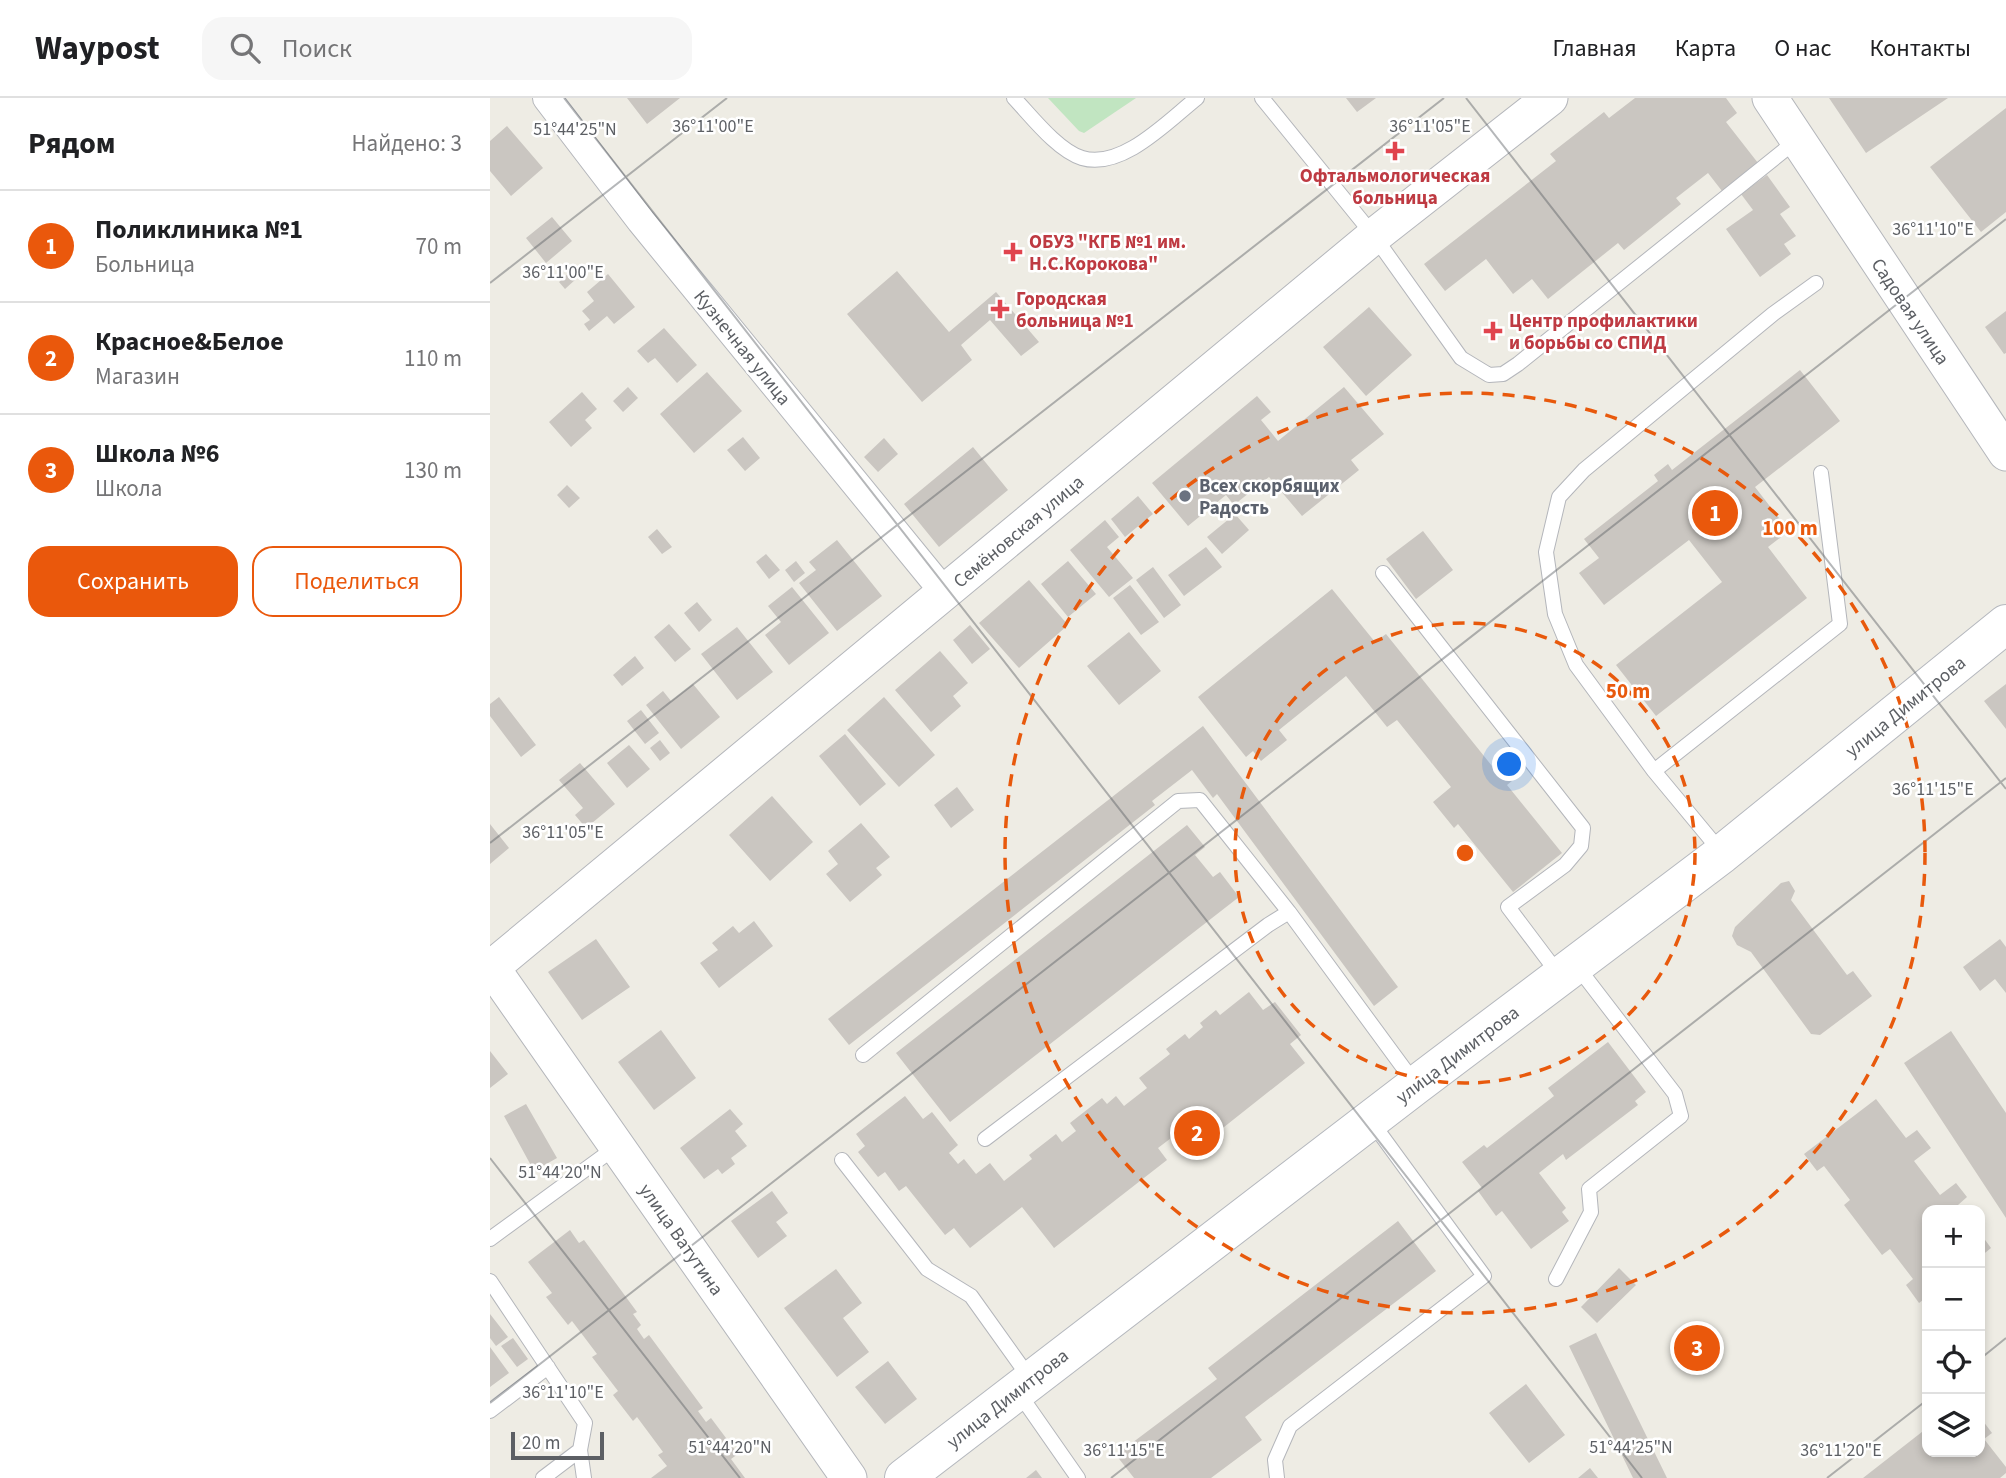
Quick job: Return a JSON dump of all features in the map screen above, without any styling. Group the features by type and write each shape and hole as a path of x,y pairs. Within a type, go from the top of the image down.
{"main road":[{"name":"улица Димитрова","path":"904,1478 1370,1120 1723,854 2006,624"}],"street":[{"name":"Кузнечная улица","path":"547,98 641,221 944,592"},
{"name":"Семёновская улица","path":"491,967 1374,236 1550,98"},
{"name":"Садовая улица","path":"1777,101 1797,140 2006,453"},
{"name":"улица Ватутина","path":"491,967 849,1478"}],"lane":[{"path":"1014,98 1065,148 1080,158 1097,160 1130,149 1197,98"},
{"path":"1262,98 1374,236 1461,358 1489,376 1503,374 1518,364 1797,140"},
{"path":"1723,854 1654,771 1576,665 1555,614 1546,552 1559,496 1595,461 1773,314 1816,283"},
{"path":"1654,771 1840,624 1821,473"},
{"path":"1383,573 1583,828 1581,846 1565,865 1508,907 1568,970 1675,1094 1681,1116 1589,1189 1591,1212 1556,1279"},
{"path":"863,1055 1178,801 1200,800 1289,912 1416,1085"},
{"path":"985,1139 1257,933 1289,912"},
{"path":"1277,1478 1275,1460 1290,1426 1484,1276 1370,1120"},
{"path":"490,1239 618,1146"},
{"path":"842,1160 927,1269 971,1296 1078,1478"},
{"path":"490,1281 585,1423 580,1450 584,1478"},
{"path":"490,1411 548,1367"},
{"path":"543,1478 580,1450"}],"green space":[{"path":"1048,98 1136,98 1084,133"}],"building":[{"path":"627,98 680,98 647,124"},
{"path":"1346,98 1376,98 1357,112"},
{"path":"1635,98 1726,98 1737,113 1726,122 1758,163 1722,191 1708,173 1676,198 1681,204 1624,250 1618,243 1548,299 1532,279 1513,294 1486,259 1445,291 1424,264 1556,161 1550,154 1604,112 1609,118"},
{"path":"1829,98 1948,98 1866,153"},
{"path":"2006,108 2006,212 1981,232 1930,167"},
{"path":"507,126 543,168 511,196 490,171 490,141"},
{"path":"1767,175 1790,207 1780,214 1796,236 1784,244 1791,254 1760,277 1726,229 1753,210 1741,194"},
{"path":"552,217 572,241 546,263 526,238"},
{"path":"897,271 949,332 996,292 1039,342 1021,356 990,320 961,345 972,360 922,402 847,314"},
{"path":"570,272 576,279 565,289 559,282"},
{"path":"608,274 635,307 614,324 607,316 589,331 584,324 590,320 582,311 594,301 587,292"},
{"path":"1369,307 1412,355 1366,396 1323,347"},
{"path":"2006,311 2006,353 2004,354 1985,327"},
{"path":"664,328 697,365 677,383 655,358 648,363 637,351"},
{"path":"1800,370 1840,421 1755,487 1789,531 1768,547 1807,598 1656,716 1616,665 1722,582 1689,540 1604,605 1579,573 1599,558 1584,539 1658,481 1654,475 1668,464 1672,470"},
{"path":"707,372 742,411 694,453 660,414"},
{"path":"628,387 638,398 623,412 613,401"},
{"path":"1344,387 1384,434 1351,460 1359,470 1302,516 1269,477 1234,505 1226,495 1188,526 1152,483 1257,396 1271,412 1261,420 1278,441"},
{"path":"582,392 597,409 585,420 592,428 571,447 549,422"},
{"path":"743,437 760,458 745,471 727,450"},
{"path":"884,438 898,454 878,472 864,457"},
{"path":"973,447 1008,490 939,547 904,504"},
{"path":"567,485 580,498 569,508 557,495"},
{"path":"1138,496 1153,514 1125,537 1111,519"},
{"path":"1235,514 1249,530 1222,554 1207,537"},
{"path":"1105,520 1119,537 1107,547 1133,578 1109,597 1070,550"},
{"path":"657,529 672,547 662,554 648,537"},
{"path":"1423,531 1453,570 1416,599 1386,559"},
{"path":"837,540 882,596 837,631 799,583 816,570 809,562"},
{"path":"1206,547 1222,567 1184,596 1168,575"},
{"path":"766,554 780,570 769,579 756,562"},
{"path":"796,561 805,573 794,582 785,570"},
{"path":"1068,561 1096,594 1068,617 1041,584"},
{"path":"1153,567 1181,605 1164,618 1136,580"},
{"path":"1029,580 1068,625 1019,668 979,623"},
{"path":"1130,585 1159,622 1141,635 1113,598"},
{"path":"792,587 829,633 789,665 765,635 781,622 768,606"},
{"path":"1332,589 1375,642 1386,634 1492,766 1508,754 1523,772 1507,785 1562,853 1513,892 1458,824 1454,828 1433,802 1451,787 1397,720 1387,727 1346,676 1279,730 1287,740 1261,761 1253,751 1246,757 1198,697"},
{"path":"697,602 712,620 699,632 684,613"},
{"path":"669,624 691,649 675,662 654,637"},
{"path":"970,625 990,649 972,664 953,640"},
{"path":"737,627 773,672 737,700 701,654"},
{"path":"1129,632 1161,671 1119,705 1087,666"},
{"path":"940,651 968,683 953,696 961,706 931,732 895,690"},
{"path":"635,656 644,668 622,686 613,675"},
{"path":"693,684 720,717 681,749 646,705 663,691 671,701"},
{"path":"2006,684 2006,729 1984,701"},
{"path":"499,697 536,745 521,757 490,716 490,704"},
{"path":"884,697 935,755 899,787 847,730"},
{"path":"641,710 659,733 645,744 627,721"},
{"path":"1203,726 1398,987 1374,1006 1217,794 1213,798 1192,770 1152,801 1155,805 849,1045 828,1019"},
{"path":"845,734 886,784 860,806 819,756"},
{"path":"660,740 670,753 660,761 650,748"},
{"path":"629,745 650,769 627,788 607,763"},
{"path":"580,763 615,804 586,828 575,815 583,808 559,780"},
{"path":"957,787 974,810 951,828 934,805"},
{"path":"772,796 813,842 770,881 729,835"},
{"path":"861,823 890,857 876,868 882,875 850,902 826,874 838,864 828,851"},
{"path":"490,824 509,848 490,864"},
{"path":"1187,825 1205,847 1195,855 1213,877 1220,872 1239,897 950,1122 896,1053"},
{"path":"1789,881 1795,891 1791,900 1847,975 1853,971 1872,996 1820,1035 1811,1034 1751,952 1737,945 1732,936 1735,927 1781,883"},
{"path":"754,921 773,946 719,988 700,963 718,950 712,943 733,926 739,933"},
{"path":"596,939 630,987 582,1020 548,972"},
{"path":"2000,939 2006,947 2006,993 1995,979 1980,991 1963,967"},
{"path":"1249,992 1263,1010 1275,1002 1301,1035 1290,1044 1305,1063 1190,1154 1175,1135 1158,1148 1167,1160 1054,1248 1022,1207 970,1248 954,1228 945,1235 906,1186 899,1191 885,1172 878,1177 858,1152 865,1146 856,1134 905,1096 923,1119 932,1112 958,1145 949,1153 958,1164 964,1159 976,1174 990,1163 1004,1181 1032,1159 1029,1155 1056,1134 1062,1142 1076,1131 1070,1123 1102,1098 1107,1104 1116,1096 1124,1106 1147,1088 1139,1078 1170,1054 1166,1049 1185,1034 1189,1039 1203,1027 1200,1023 1216,1010 1220,1015"},
{"path":"661,1030 696,1078 654,1110 618,1062"},
{"path":"1951,1031 2006,1113 2006,1218 1904,1063"},
{"path":"1608,1042 1646,1092 1635,1101 1638,1105 1566,1160 1563,1154 1539,1173 1566,1208 1562,1212 1569,1221 1531,1249 1502,1211 1496,1216 1478,1191 1482,1188 1462,1162 1484,1145 1487,1148 1554,1096 1548,1088"},
{"path":"490,1051 508,1074 490,1088"},
{"path":"1876,1099 1906,1138 1917,1130 1931,1148 1914,1161 1940,1195 1956,1183 1967,1197 1958,1205 1922,1205 1922,1301 1919,1303 1906,1285 1913,1279 1890,1249 1882,1255 1844,1205 1850,1200 1824,1166 1817,1171 1804,1154"},
{"path":"526,1104 557,1158 534,1171 504,1116"},
{"path":"730,1109 743,1124 735,1131 747,1146 731,1158 735,1164 722,1174 718,1169 704,1179 680,1148"},
{"path":"772,1191 788,1213 776,1222 787,1236 758,1258 731,1221"},
{"path":"1398,1221 1436,1271 1245,1417 1262,1440 1211,1478 1134,1478 1116,1455 1217,1379 1208,1368"},
{"path":"570,1230 579,1243 584,1240 637,1312 633,1314 641,1325 637,1329 644,1339 649,1335 703,1408 698,1411 706,1422 711,1418 738,1454 731,1459 745,1478 651,1478 667,1466 658,1455 663,1452 637,1417 633,1421 613,1395 618,1391 592,1357 597,1354 572,1321 568,1325 546,1297 552,1293 528,1262"},
{"path":"1985,1240 1991,1248 1985,1253"},
{"path":"1619,1268 1636,1285 1597,1323 1581,1307"},
{"path":"836,1269 862,1303 843,1318 869,1352 837,1377 784,1308"},
{"path":"490,1314 508,1337 496,1346 490,1338"},
{"path":"1596,1333 1667,1478 1633,1478 1569,1346"},
{"path":"513,1338 528,1359 517,1367 501,1346"},
{"path":"490,1347 509,1373 490,1387"},
{"path":"888,1361 917,1399 885,1424 855,1387"},
{"path":"1526,1384 1565,1435 1529,1463 1489,1413"},
{"path":"1985,1424 1992,1433 1985,1438"},
{"path":"1922,1432 1922,1457 1985,1457 1985,1440 2006,1467 2006,1473 2000,1478 1863,1478"},
{"path":"1590,1468 1598,1478 1578,1478"},
{"path":"1036,1470 1042,1478 1026,1478"}],"place":[{"name":"Офтальмологическая больница","path":"1395,151"},
{"name":"ОБУЗ \"КГБ №1 им. Н.С.Корокова\"","path":"1013,252"},
{"name":"Городская больница №1","path":"1000,309"},
{"name":"Центр профилактики и борьбы со СПИД","path":"1493,331"},
{"name":"Всех скорбящих Радость","path":"1185,496"},
{"name":"Поликлиника №1","path":"1715,513"},
{"name":"Красное&Белое","path":"1197,1133"},
{"name":"Школа №6","path":"1697,1348"}]}
